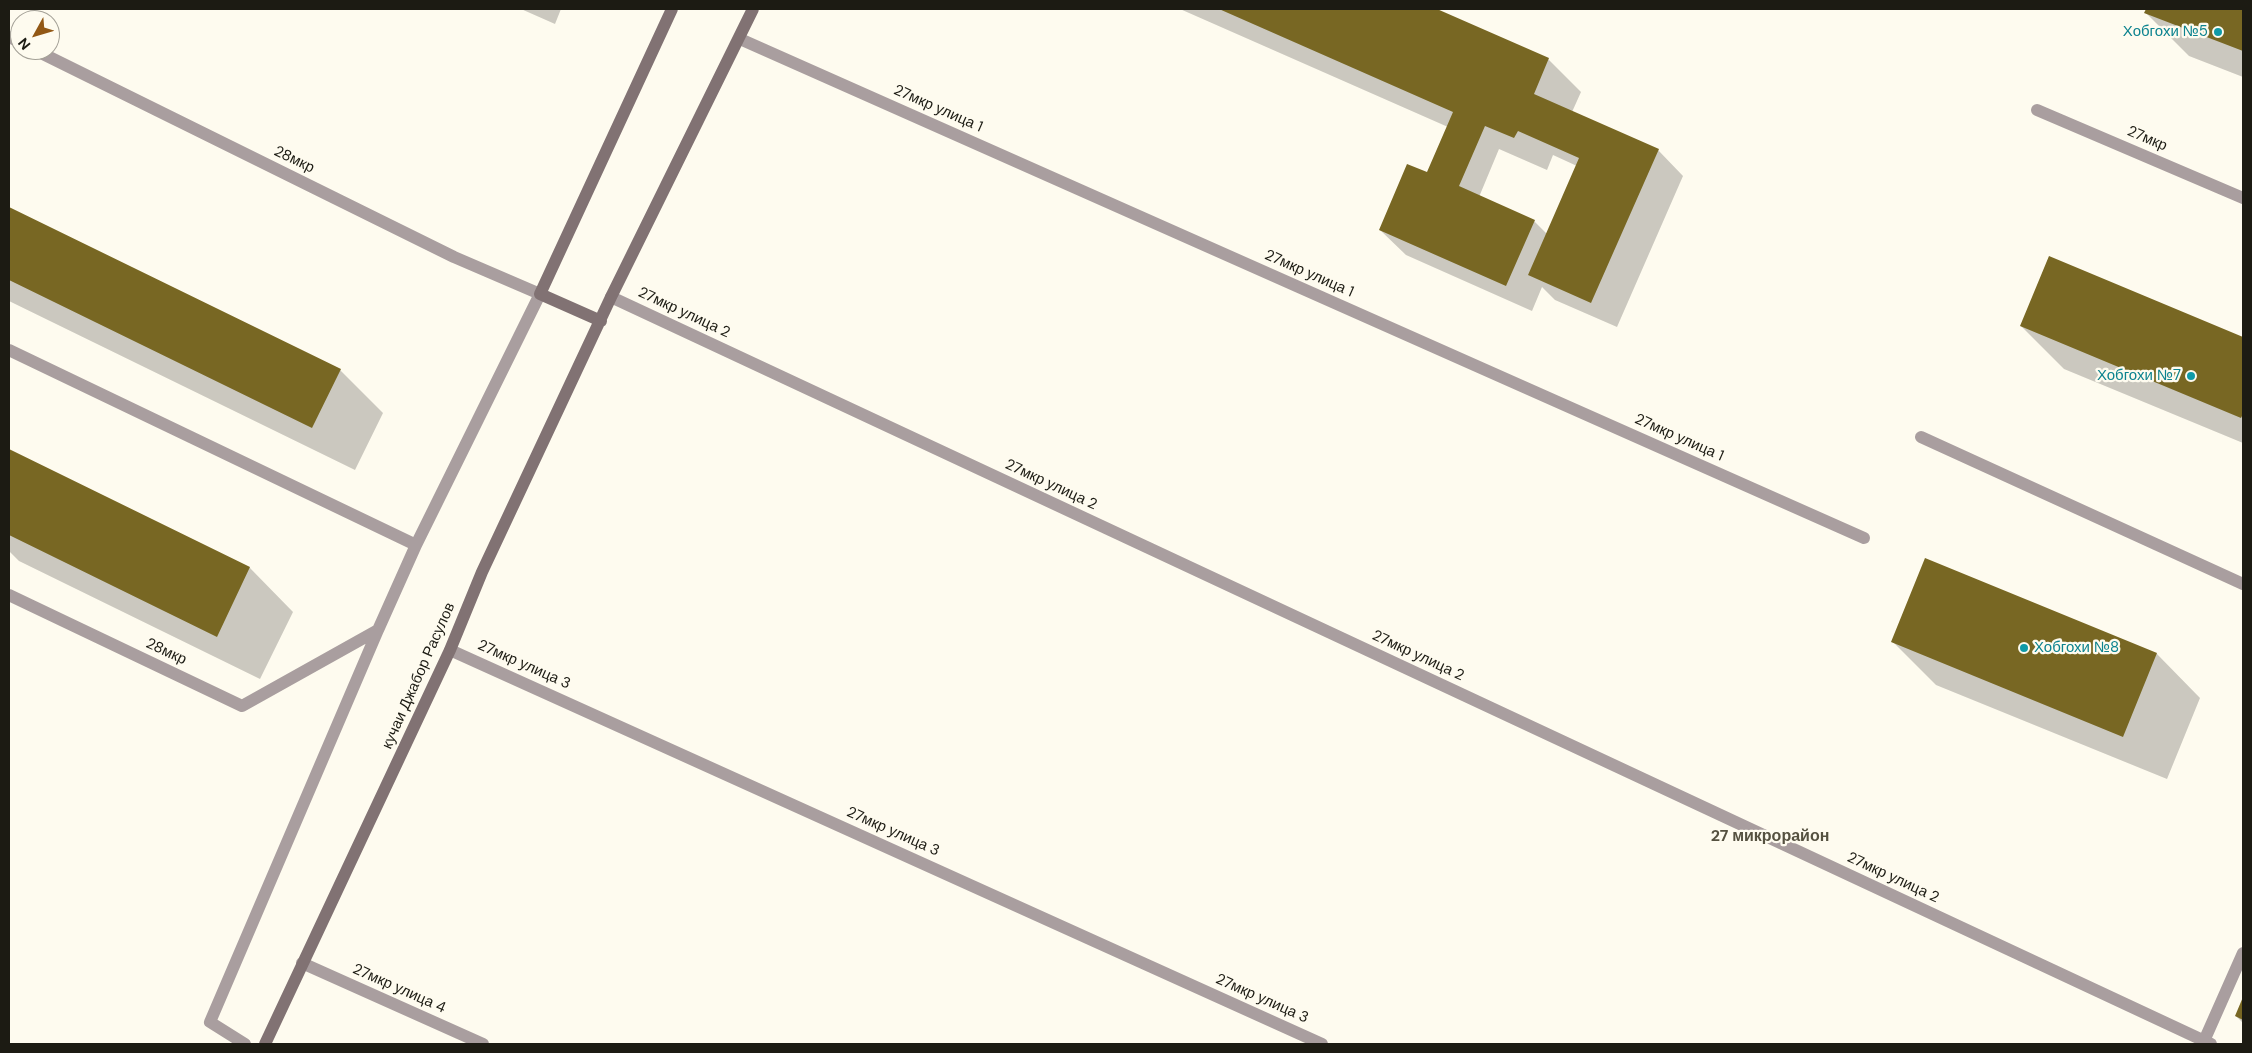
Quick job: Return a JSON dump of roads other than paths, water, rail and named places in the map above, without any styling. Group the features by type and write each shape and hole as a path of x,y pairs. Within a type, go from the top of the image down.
{"street":[{"path":"245,1044 210,1022 416,545 540,294 672,9"},
{"name":"кучаи Джабор Расулов","path":"265,1044 450,650 482,572 611,298 740,39 753,9"},
{"name":"27мкр улица 1","path":"740,39 1864,538"},
{"name":"28мкр","path":"55,60 454,257 540,294"},
{"name":"27мкр","path":"2037,110 2243,198"},
{"path":"540,294 601,321"},
{"name":"27мкр улица 2","path":"611,298 2207,1043"},
{"path":"9,350 416,545"},
{"path":"1921,437 2243,584"},
{"name":"28мкр","path":"9,595 242,706 378,630"},
{"name":"27мкр улица 3","path":"450,650 1322,1044"},
{"path":"2207,1043 2243,953"},
{"name":"27мкр улица 4","path":"302,963 483,1044"}],"place":[{"name":"Хобгохи №5","path":"2218,32"},
{"name":"Хобгохи №7","path":"2191,376"},
{"name":"Хобгохи №8","path":"2024,648"}],"district":[{"name":"27 микрорайон","path":"1770,837"}]}
